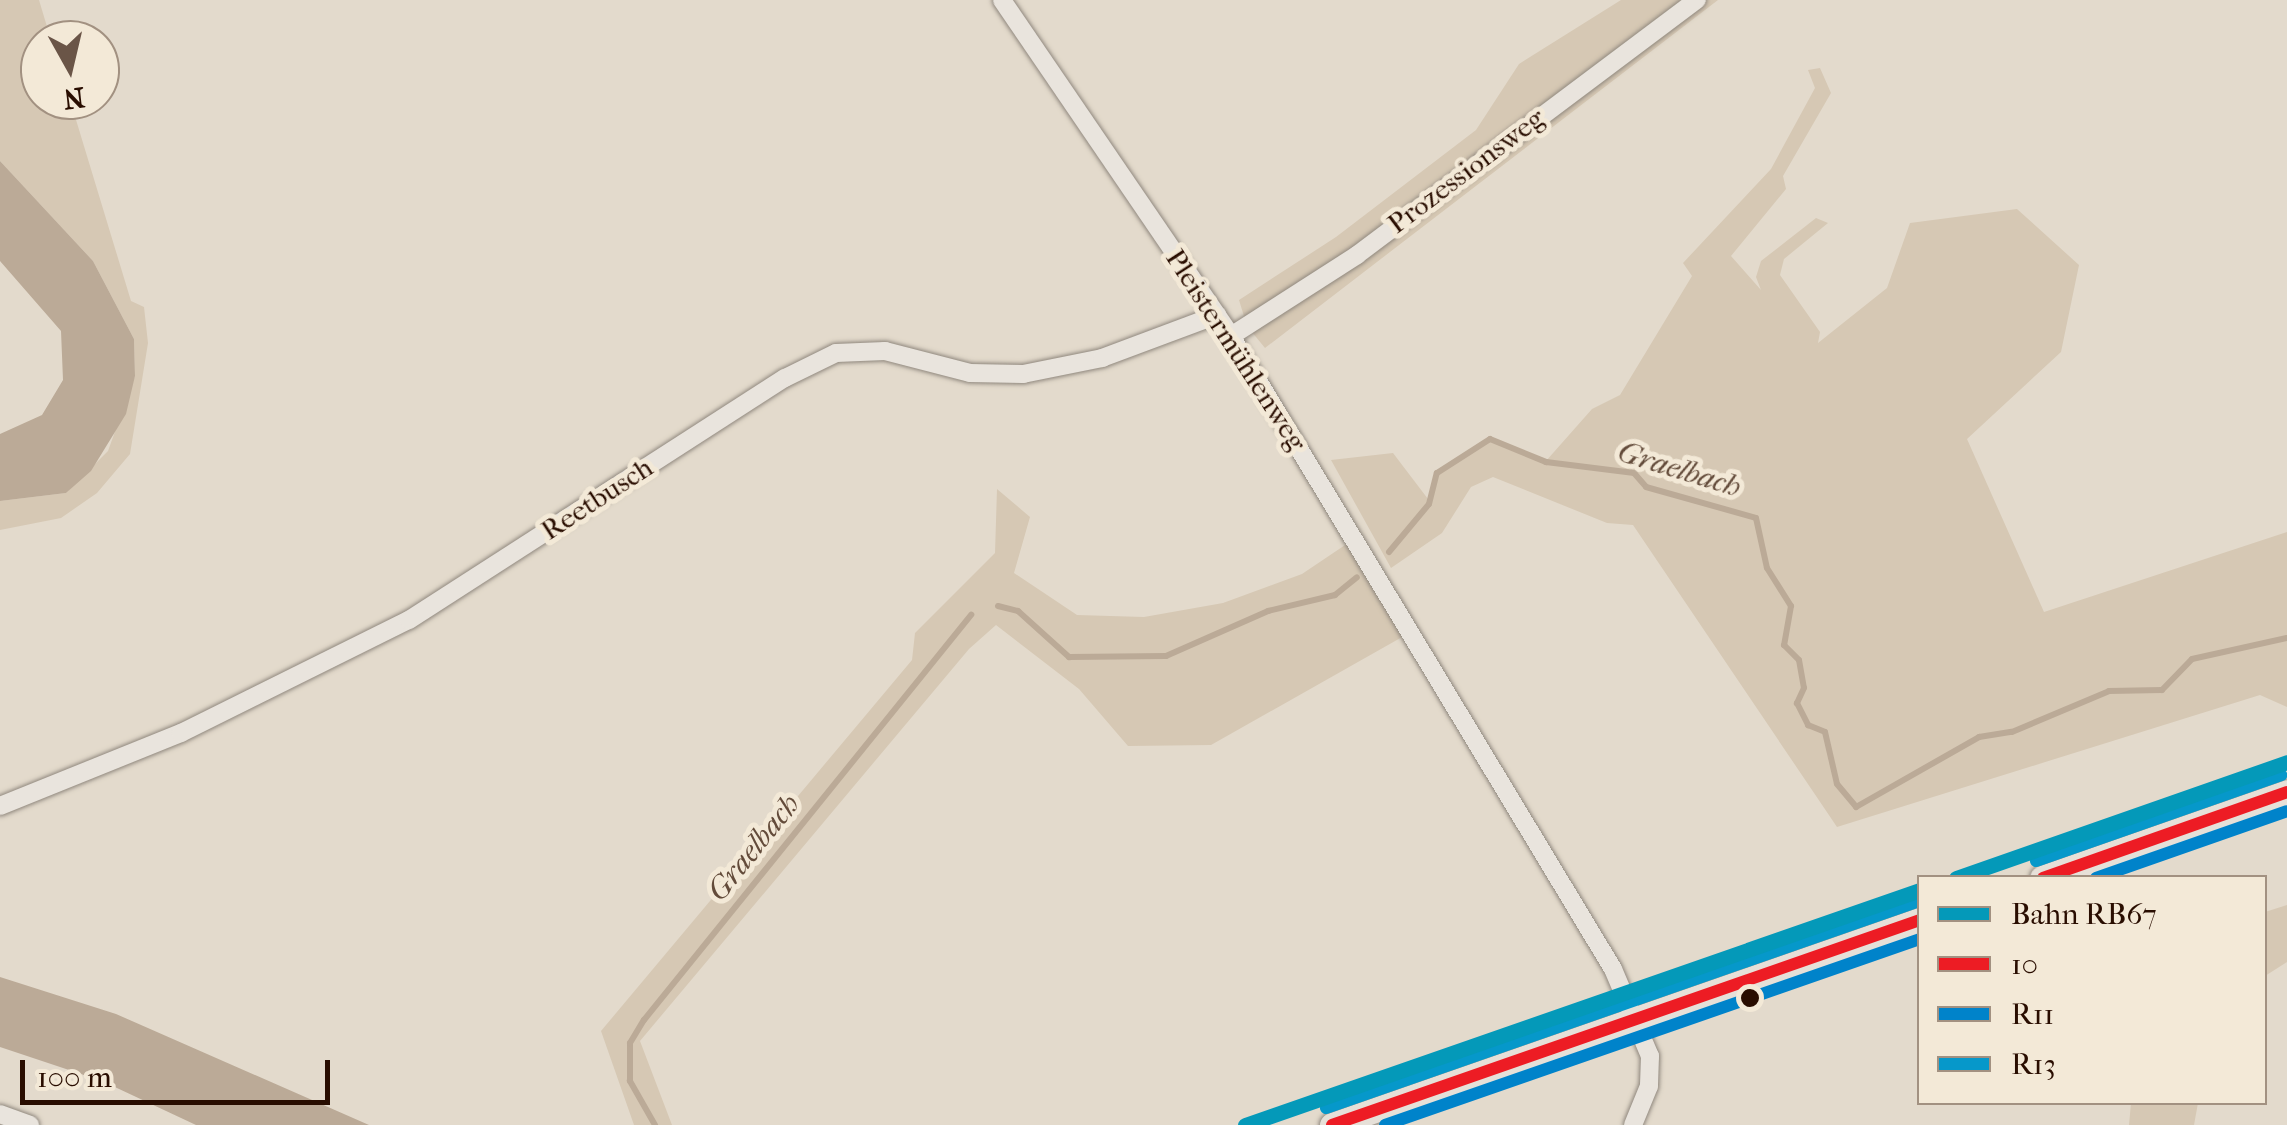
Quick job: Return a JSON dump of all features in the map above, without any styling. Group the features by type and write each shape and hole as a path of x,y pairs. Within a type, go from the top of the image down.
{"main road":[{"path":"2051,875 2287,792"},
{"path":"1332,1125 1917,921"}],"street":[{"name":"Pleistermühlenweg","path":"1002,0 1231,336 1528,824 1637,1020 1650,1056 1649,1086 1633,1125"},
{"name":"Prozessionsweg","path":"1231,336 1358,255 1697,0"},
{"name":"Reetbusch","path":"0,806 181,734 409,620 784,378 836,353 885,351 970,373 1023,374 1102,358 1217,315"},
{"path":"0,1114 30,1125"}],"shaded area":[{"path":"0,0 39,0 45,20 20,20 20,120 76,120 131,301 144,307 148,343 130,454 97,493 61,518 0,530 0,501 66,493 108,451 135,376 134,339 93,261 0,161"},
{"path":"1621,0 1718,0 1265,348 1247,326 1239,300 1336,237 1476,130 1519,64"},
{"path":"1820,68 1831,93 1783,176 1786,189 1731,256 1761,290 1756,277 1761,261 1816,218 1828,223 1784,259 1780,275 1820,332 1818,343 1887,288 1910,223 2017,209 2079,265 2061,352 1967,439 2044,612 2287,532 2287,707 2260,695 1837,827 1633,525 1607,523 1493,477 1471,487 1442,533 1391,568 1331,460 1393,453 1428,499 1437,473 1490,439 1546,461 1592,409 1620,395 1692,276 1683,263 1771,169 1815,88 1808,70"},
{"path":"0,161 93,261 134,339 135,376 126,414 91,471 66,493 0,501 0,434 42,415 63,380 61,331 0,261"},
{"path":"997,489 1030,517 1014,573 1077,615 1144,617 1223,603 1302,574 1354,539 1411,632 1211,745 1128,746 1079,689 996,625 969,649 640,1041 672,1125 634,1125 601,1031 912,660 915,633 995,553"},
{"path":"2287,905 2287,962 2267,975 2267,911"},
{"path":"0,977 116,1014 369,1125 196,1125 102,1081 0,1047"},
{"path":"2131,1105 2198,1105 2194,1125 2129,1125"}],"waterway":[{"name":"Graelbach","path":"1389,552 1429,504 1437,473 1490,439 1546,462 1634,473 1646,487 1756,518 1767,568 1791,606 1784,645 1799,660 1804,688 1797,703 1808,725 1825,732 1837,784 1856,807 1979,737 2012,732 2109,691 2162,690 2192,659 2287,638"},
{"name":"Graelbach","path":"998,606 1018,611 1069,657 1166,656 1268,611 1335,595 1357,577"},
{"name":"Graelbach","path":"655,1125 630,1081 630,1043 644,1020 971,615"}],"rail line":[{"name":"RB67","path":"1965,875 2287,762"},
{"name":"RB67","path":"1245,1125 1917,891"}],"transit line":[{"name":"R13","path":"2036,861 2281,775"},
{"name":"10","path":"2052,875 2287,792"},
{"name":"R11","path":"2105,875 2287,811"},
{"name":"R13","path":"1326,1108 1914,903"},
{"name":"10","path":"1332,1125 1917,921"},
{"name":"R11","path":"1385,1125 1917,940"}]}
